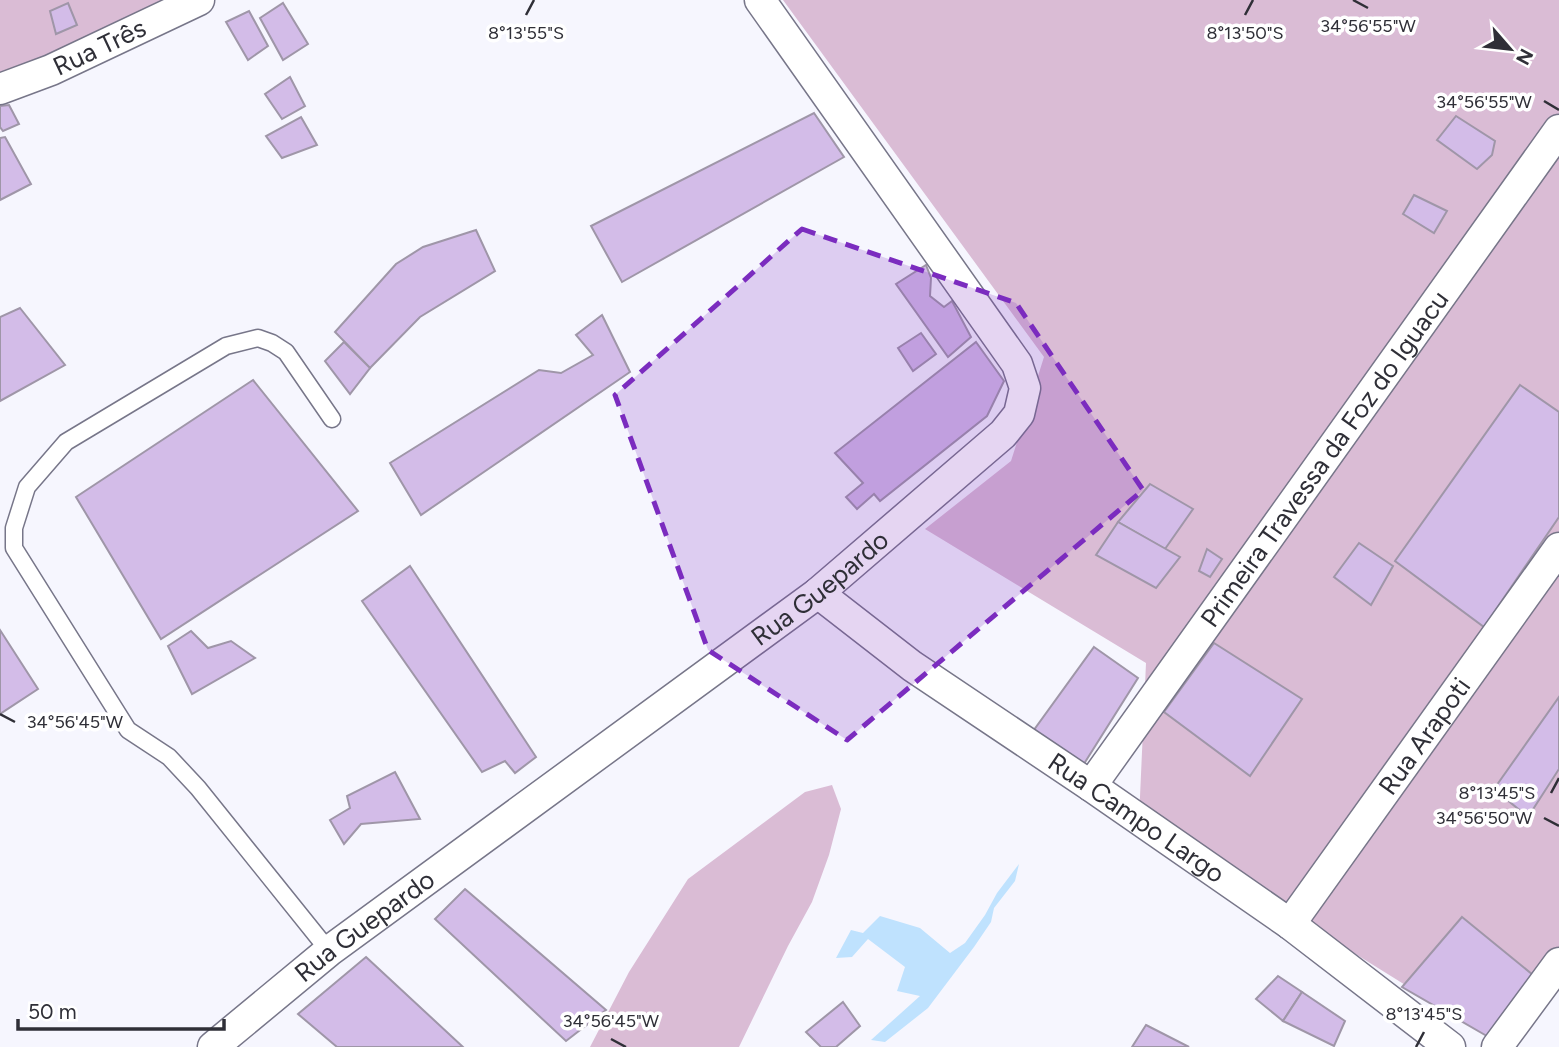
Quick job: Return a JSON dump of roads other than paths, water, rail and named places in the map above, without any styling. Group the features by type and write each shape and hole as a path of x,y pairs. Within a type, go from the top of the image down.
{"street":[{"name":"Rua Três","path":"0,89 51,70 199,0"},
{"name":"Rua Guepardo","path":"213,1047 329,951 818,593 1003,434 1018,414 1025,388 1017,364 760,0"},
{"name":"Primeira Travessa da Foz do Iguacu","path":"1091,786 1559,130"},
{"name":"Rua Arapoti","path":"1290,924 1559,548"},
{"name":"Rua Campo Largo","path":"818,593 912,666 1290,924 1450,1047"},
{"path":"1497,1047 1559,963"}],"lane":[{"path":"329,951 179,767 169,757 128,730 14,548 14,527 27,487 66,442 226,346 258,338 286,352 332,419"}],"water":[{"path":"1019,864 1015,881 994,908 991,922 928,1008 885,1042 871,1040 920,996 897,991 905,967 868,939 852,957 836,958 851,930 863,933 880,916 920,928 950,953 965,943"}]}
